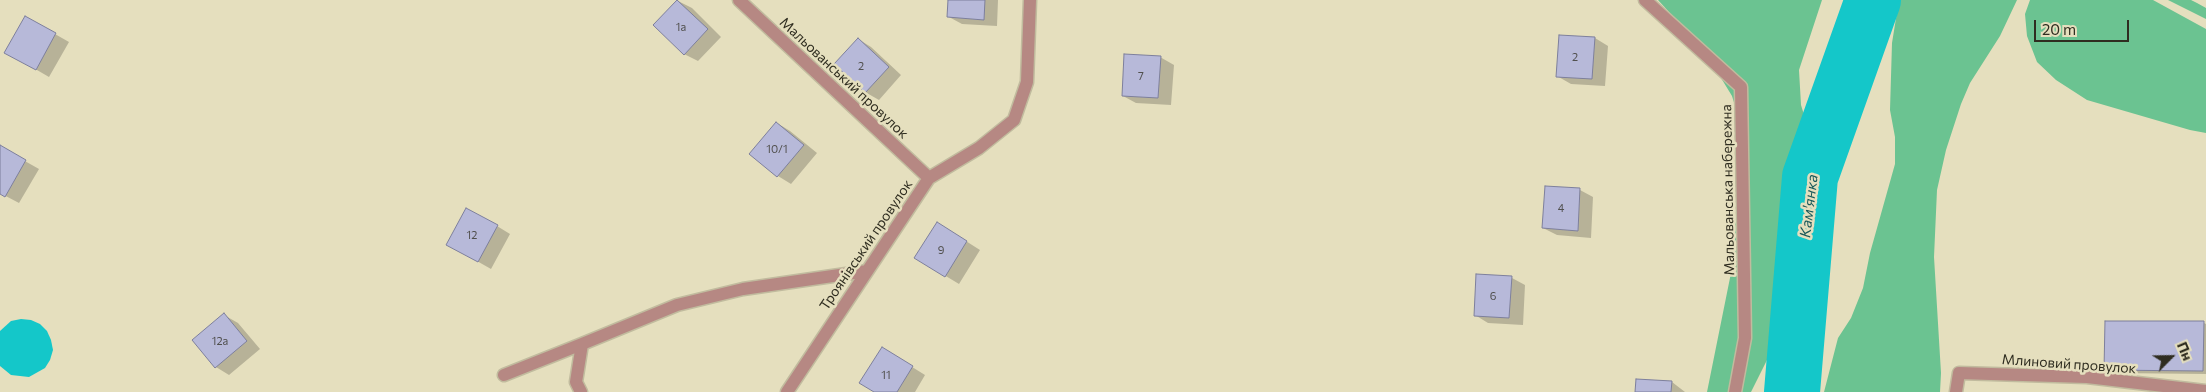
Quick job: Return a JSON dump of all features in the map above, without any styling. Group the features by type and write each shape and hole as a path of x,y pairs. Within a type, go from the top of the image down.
{"street":[{"name":"Мальованський провулок","path":"739,0 929,178"},
{"name":"Троянівський провулок","path":"787,392 929,178 979,148 1014,120 1027,82 1030,0"},
{"name":"Мальованська набережна","path":"1645,0 1741,87 1745,338 1735,392"},
{"path":"504,375 677,305 743,289 867,271"},
{"path":"581,392 576,382 582,344"},
{"name":"Млиновий провулок","path":"1956,392 1959,373 2088,377 2206,391"}],"green space":[{"path":"1658,0 1822,0 1799,70 1801,105 1809,131 1830,175 1833,201 1810,240 1802,263 1797,300 1751,392 1707,392 1732,268 1741,153 1737,112 1732,96 1704,50"},
{"path":"1899,0 2017,0 2000,36 1970,83 1961,104 1946,150 1937,190 1934,257 1941,373 1940,392 1824,392 1838,338 1851,318 1863,288 1870,253 1895,164 1895,137 1890,110 1892,43"},
{"path":"2030,0 2153,0 2206,29 2206,133 2087,100 2056,80 2037,62 2027,36 2025,14"},
{"path":"2168,0 2191,0 2206,8 2206,19"}],"water":[{"path":"31,320 40,324 47,331 53,350 45,368 29,377 11,375 0,366 0,331 11,321"}],"building":[{"path":"677,0 708,29 684,55 653,25"},
{"path":"948,0 985,0 984,20 947,17"},
{"path":"25,16 56,33 36,70 4,53"},
{"path":"1559,35 1595,37 1592,79 1556,77"},
{"path":"858,38 889,67 865,93 834,64"},
{"path":"1124,54 1161,56 1158,98 1122,96"},
{"path":"776,122 804,145 777,177 749,154"},
{"path":"0,145 26,160 5,197 0,194"},
{"path":"1545,186 1580,188 1578,231 1542,228"},
{"path":"466,208 498,225 478,262 446,245"},
{"path":"937,222 967,241 945,277 914,258"},
{"path":"1476,274 1512,276 1509,318 1474,316"},
{"path":"224,313 247,341 215,368 192,340"},
{"path":"2105,321 2204,321 2203,371 2104,370"},
{"path":"882,347 913,366 897,392 874,392 859,383"},
{"path":"1636,379 1672,381 1671,392 1635,392"}],"waterway":[{"name":"Кам'янка","path":"1792,392 1810,177 1873,0"}]}
